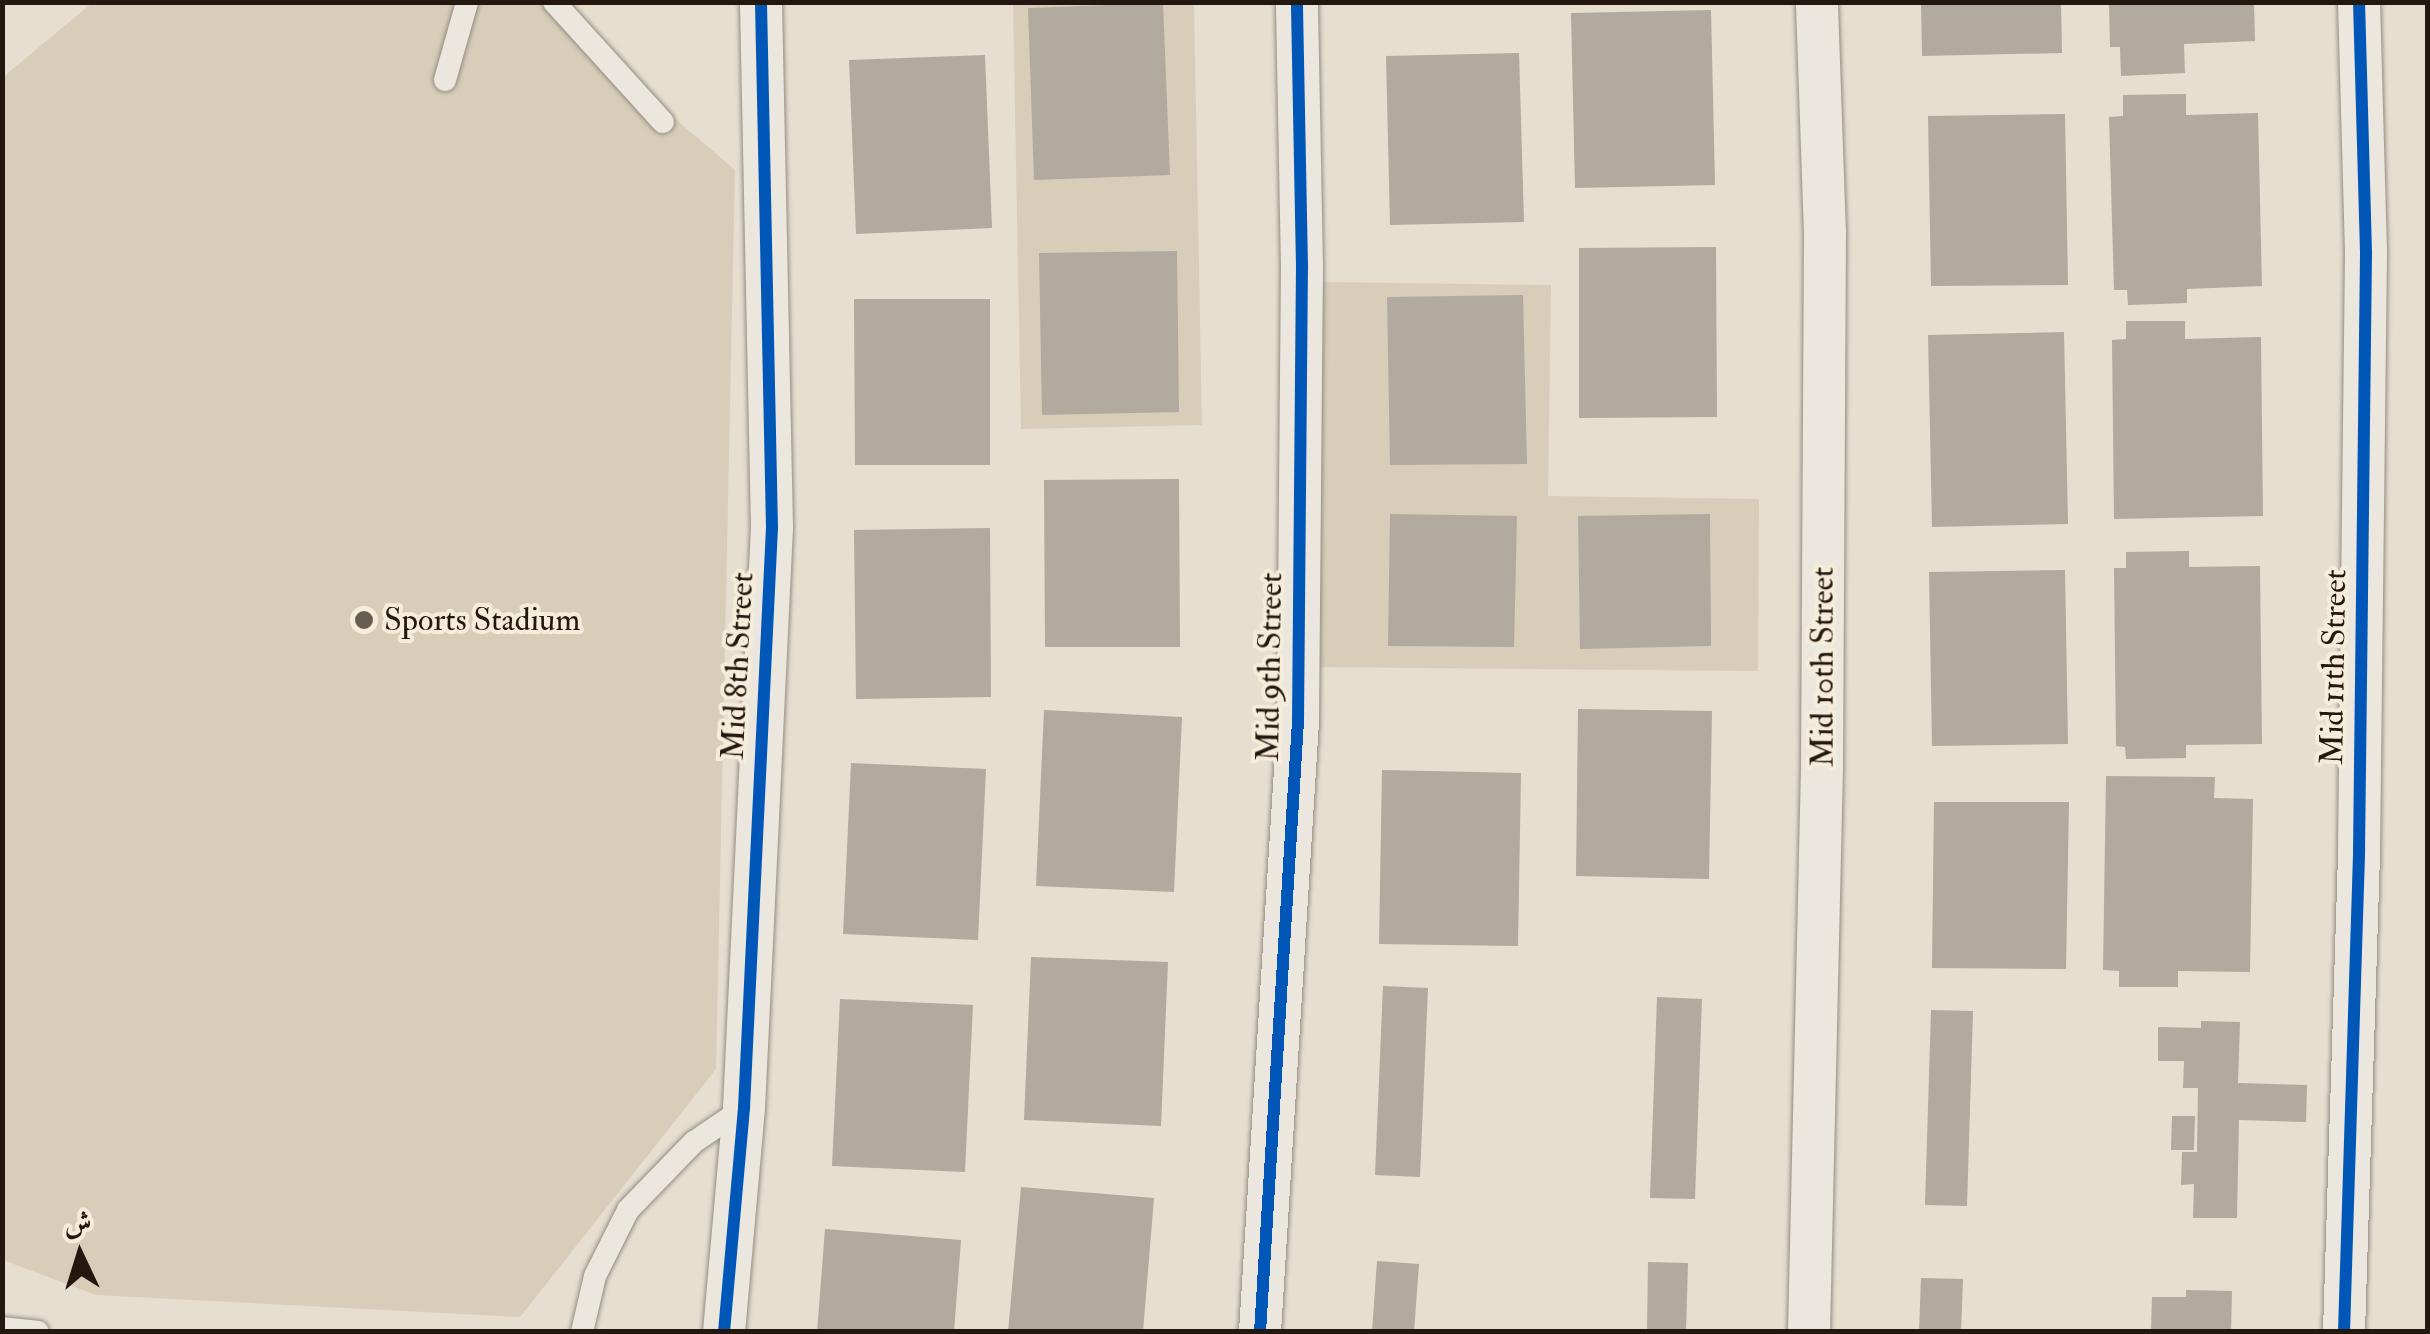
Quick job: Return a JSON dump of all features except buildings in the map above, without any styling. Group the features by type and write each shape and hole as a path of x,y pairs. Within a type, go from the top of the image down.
{"street":[{"name":"Mid 8th Street","path":"724,1332 744,1108 772,528 761,2"},
{"name":"Mid 9th Street","path":"1260,1332 1298,721 1302,266 1297,2"},
{"name":"Mid 10th Street","path":"1810,1332 1822,749 1825,234 1817,2"},
{"name":"Mid 11th Street","path":"2344,1332 2360,752 2366,252 2359,2"}],"lane":[{"path":"445,80 467,2"},
{"path":"554,2 663,122"},
{"path":"582,1332 595,1276 628,1210 694,1142 744,1108"},
{"path":"2,1328 38,1332"}],"shaded area":[{"name":"Sports Stadium","path":"92,3 540,3 735,170 716,1069 520,1317 96,1295 3,1260 2,78"},
{"path":"1013,3 1194,3 1202,425 1021,429"},
{"path":"1321,282 1551,285 1548,496 1759,499 1758,671 1316,667"}],"cycle path":[{"path":"724,1332 744,1108 772,528 761,2"},
{"path":"1260,1332 1298,721 1302,267 1297,2"},
{"path":"2344,1332 2359,852 2366,252 2359,2"}],"place":[{"name":"Sports Stadium","path":"364,620"}]}
